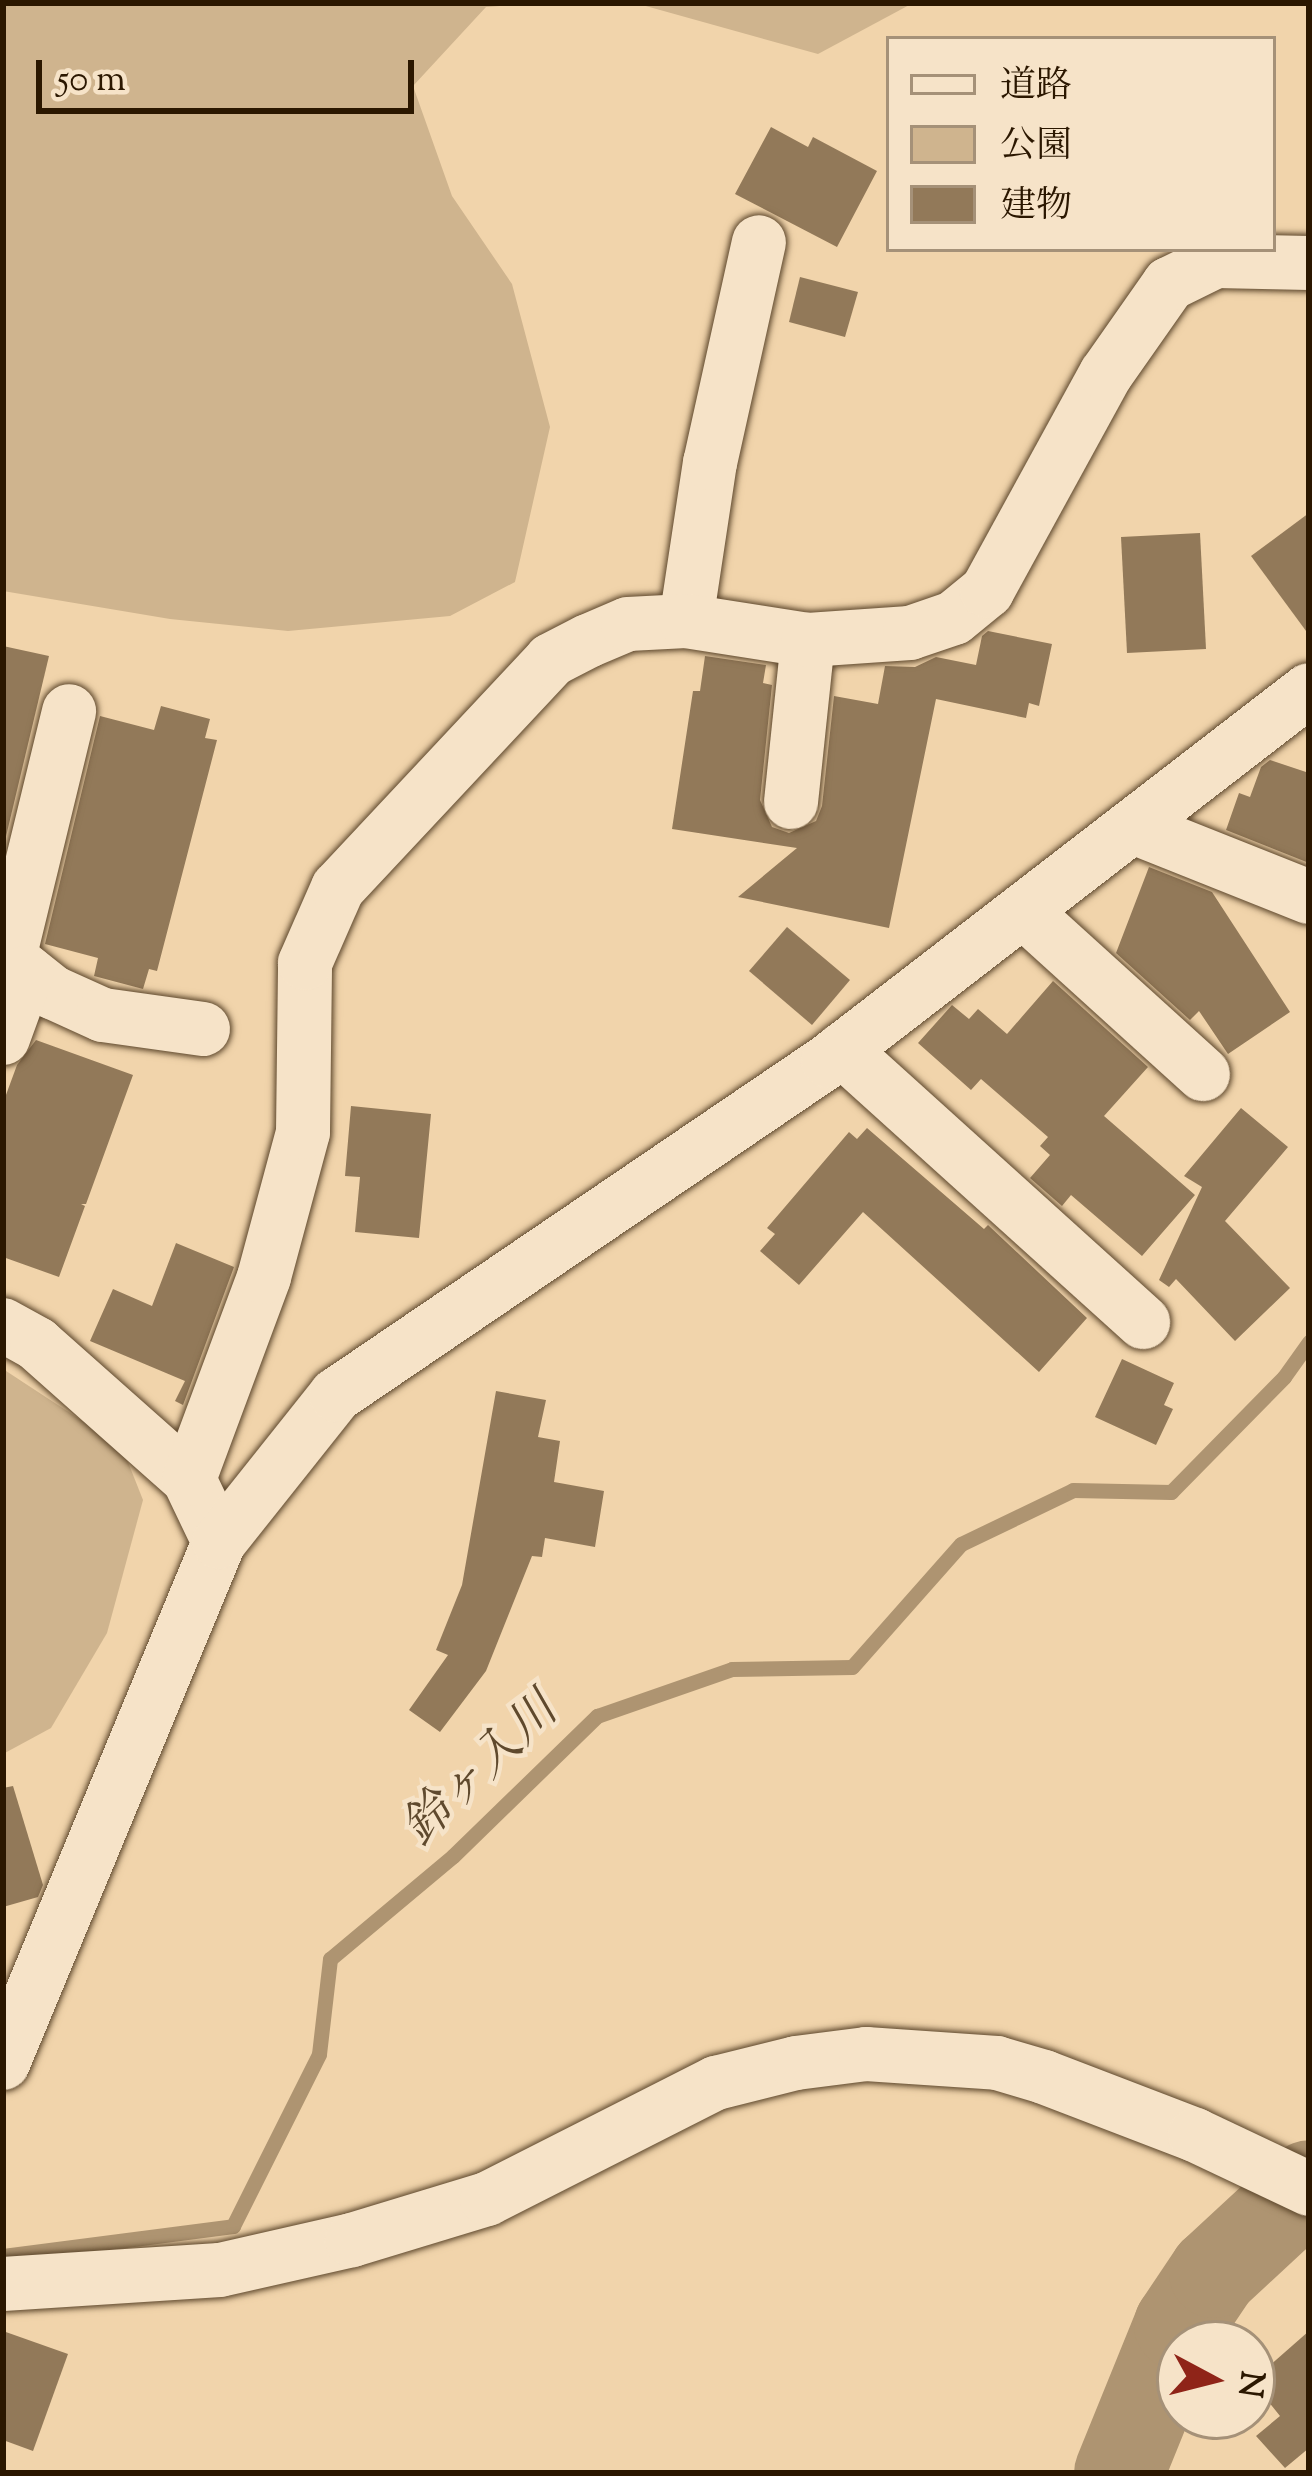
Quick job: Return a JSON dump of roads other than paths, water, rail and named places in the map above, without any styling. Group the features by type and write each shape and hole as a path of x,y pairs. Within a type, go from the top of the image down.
{"street":[{"path":"686,621 710,463 759,242"},
{"path":"189,1479 264,1277 303,1132 305,964 338,888 550,660 628,624 686,621 808,640 910,633 954,618 987,591 1106,374 1169,284 1216,261 1309,263"},
{"path":"791,802 808,640"},
{"path":"3,2063 218,1542 336,1395 842,1050 1309,690"},
{"path":"3,1038 13,961 69,711"},
{"path":"1133,827 1309,896"},
{"path":"1023,911 1203,1075"},
{"path":"13,961 52,992 104,1015 203,1029"},
{"path":"842,1050 1143,1322"},
{"path":"3,1325 37,1344 189,1479 218,1542"},
{"path":"3,2284 220,2270 352,2240 488,2199 716,2083 796,2063 866,2054 998,2063 1044,2077 1196,2135 1299,2186"}],"waterway":[{"name":"鈴ヶ入川","path":"3,2256 233,2226 319,2054 330,1959 453,1856 597,1716 732,1669 852,1667 961,1544 1073,1490 1171,1492 1284,1377 1309,1342"},
{"path":"1119,2473 1179,2325 1214,2273 1309,2185"}]}
